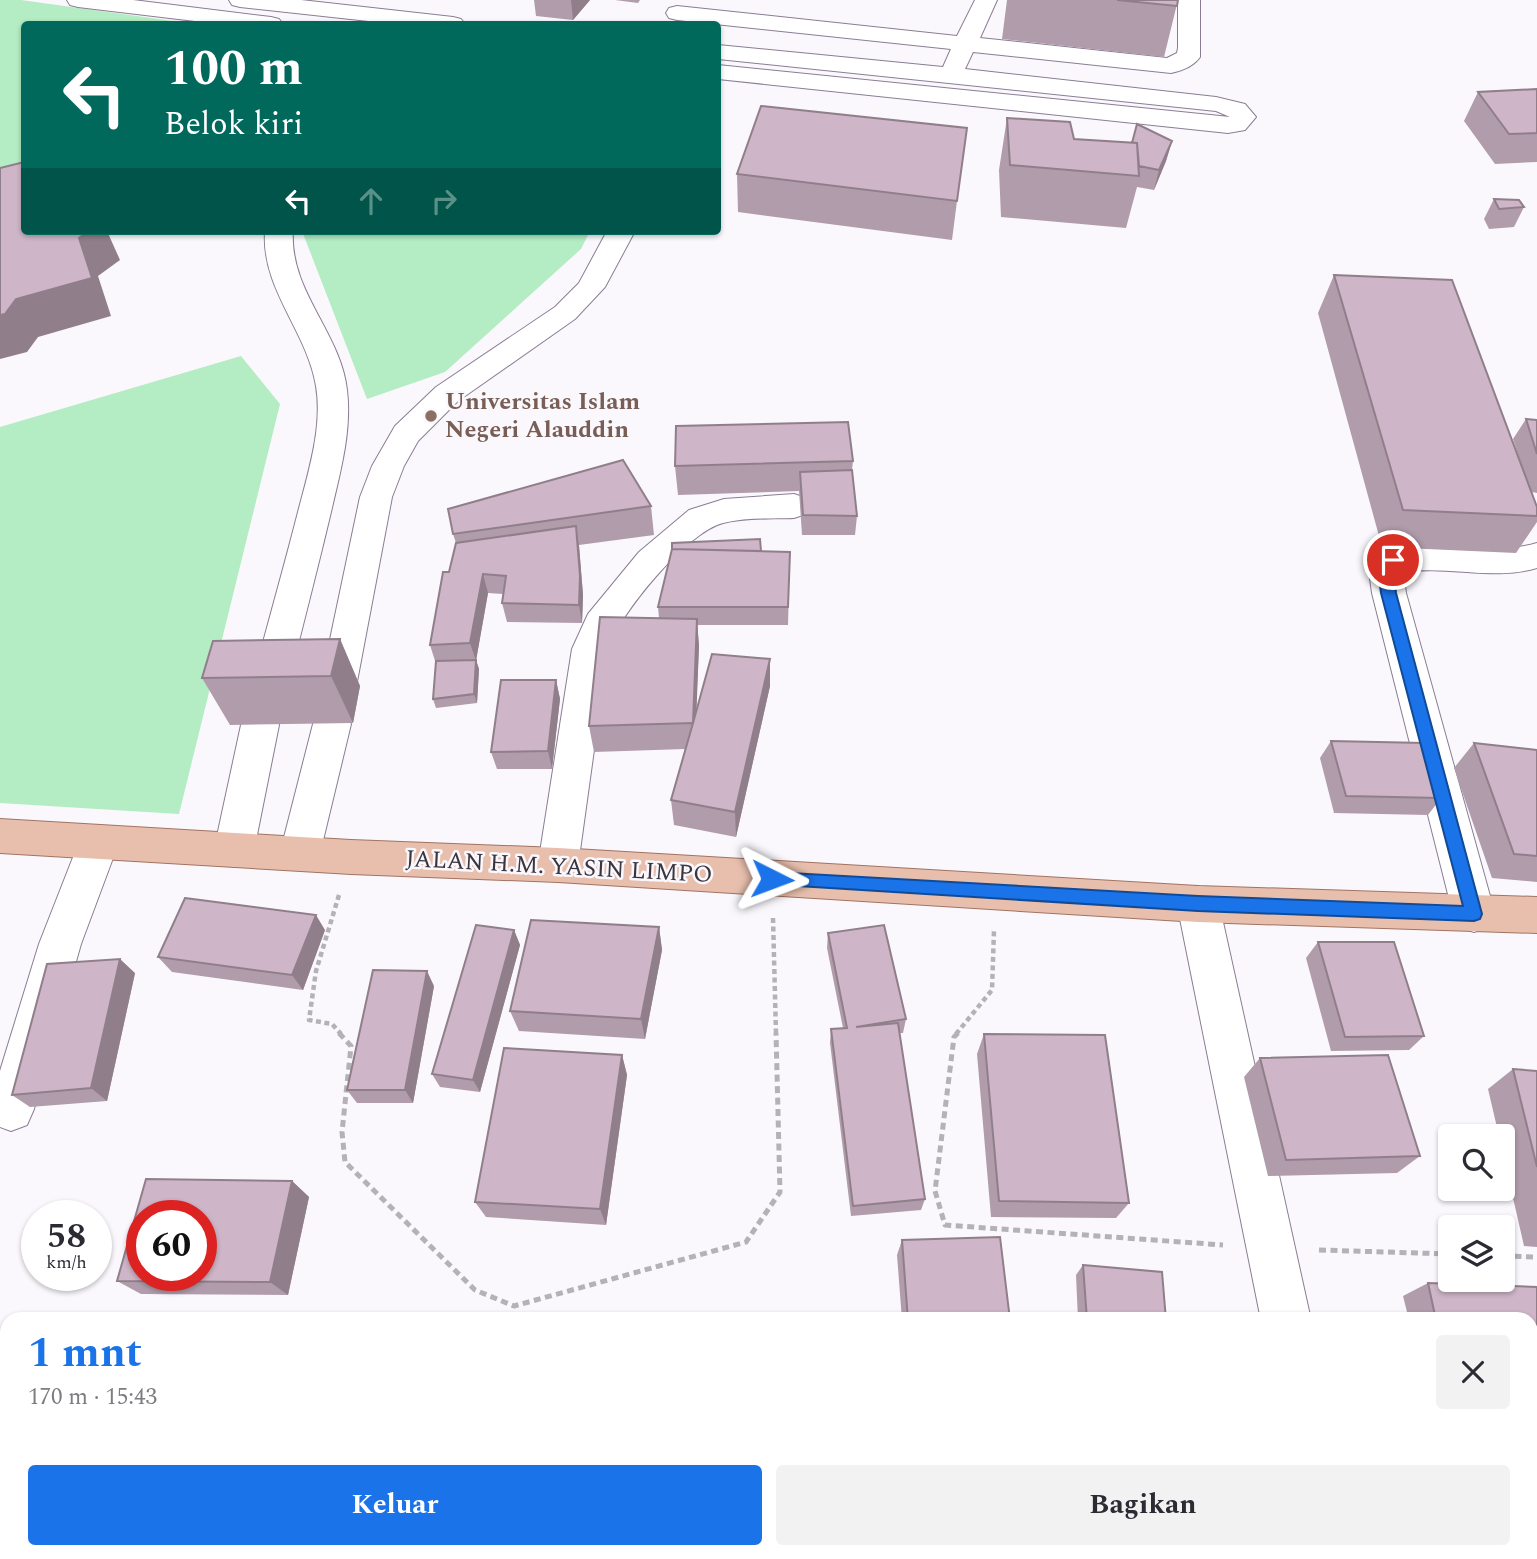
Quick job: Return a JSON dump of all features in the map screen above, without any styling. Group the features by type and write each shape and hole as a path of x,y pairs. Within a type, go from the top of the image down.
{"main road":[{"name":"JALAN H.M. YASIN LIMPO","path":"0,836 558,865 1198,904 1537,915"}],"street":[{"path":"78,0 252,21"},
{"path":"240,0 380,7 411,21"},
{"path":"414,21 430,0"},
{"path":"951,75 986,0"},
{"path":"679,12 1171,66 1188,57 1188,0"},
{"path":"721,52 1216,104 1236,109 1243,117 1233,126 1038,116 721,72"},
{"path":"269,688 325,469 333,415 328,365 278,258 279,235"},
{"path":"338,687 376,497 388,466 406,434 447,394 565,313 591,287 619,235"},
{"path":"558,865 590,649 599,625 619,598 682,530 697,520 714,513 794,506"},
{"path":"1474,914 1385,571 1393,560 1422,557 1521,560 1537,555"},
{"path":"300,853 331,724"},
{"path":"234,850 260,725"},
{"path":"11,1109 60,944 99,842"},
{"path":"1198,904 1284,1312"}],"path":[{"path":"351,856 316,971 309,1020 332,1024 351,1046 342,1132 345,1162 475,1290 514,1306 747,1242 780,1192 772,879"},
{"path":"995,891 992,990 954,1037 935,1191 945,1225 1271,1248 1438,1254"},
{"path":"1515,1256 1537,1257"}],"green space":[{"path":"0,0 21,0 173,21 21,21 21,171 0,167"},
{"path":"304,235 588,235 581,249 445,372 367,399"},
{"path":"241,356 280,404 179,814 0,803 0,427"}],"building":[{"path":"1117,0 1178,0 1177,6"},
{"path":"1537,89 1537,133 1509,134 1478,92"},
{"path":"761,106 967,128 957,201 737,174"},
{"path":"1007,118 1070,122 1074,139 1137,143 1139,176 1010,165"},
{"path":"1137,124 1172,141 1159,170 1139,166 1137,143 1132,143"},
{"path":"21,163 21,235 83,235 79,238 92,278 16,299 5,314 0,315 0,168"},
{"path":"1494,199 1519,200 1524,207 1499,209"},
{"path":"1334,275 1452,280 1537,507 1537,516 1403,510"},
{"path":"1526,419 1537,420 1537,454"},
{"path":"848,422 853,461 675,466 676,426"},
{"path":"623,460 651,506 453,534 448,509"},
{"path":"852,470 857,516 803,515 800,472"},
{"path":"576,526 579,605 502,603 506,576 483,574 470,643 430,645 443,572 449,572 456,543"},
{"path":"760,539 761,551 672,549 672,543"},
{"path":"672,549 790,552 788,607 658,607"},
{"path":"600,617 697,619 693,723 589,726"},
{"path":"340,639 331,676 202,678 213,641"},
{"path":"712,654 770,659 735,812 671,800"},
{"path":"476,660 474,694 433,699 436,661"},
{"path":"501,680 556,680 548,751 491,752"},
{"path":"1331,741 1424,743 1441,798 1346,796"},
{"path":"1474,743 1537,750 1537,856 1514,854"},
{"path":"185,898 316,915 292,975 158,957"},
{"path":"531,920 659,927 641,1019 510,1011"},
{"path":"476,925 514,930 473,1080 432,1074"},
{"path":"884,925 906,1019 856,1027 898,1023 925,1199 853,1206 831,1029 847,1028 828,933"},
{"path":"1318,942 1394,942 1424,1036 1345,1037"},
{"path":"120,959 91,1088 12,1095 47,964"},
{"path":"373,970 427,971 405,1090 347,1090"},
{"path":"984,1034 1105,1035 1129,1203 999,1201"},
{"path":"504,1048 622,1055 600,1209 475,1202"},
{"path":"1388,1055 1420,1156 1286,1160 1260,1058"},
{"path":"1513,1069 1537,1071 1537,1167"},
{"path":"146,1179 292,1181 270,1282 217,1282 217,1200 140,1200"},
{"path":"1000,1237 1009,1312 907,1312 902,1240"},
{"path":"126,1249 126,1281 117,1281"},
{"path":"1083,1265 1162,1272 1165,1312 1086,1312"},
{"path":"1428,1283 1438,1283 1438,1292 1515,1292 1515,1286 1537,1287 1537,1312 1434,1312"}],"place":[{"name":"Universitas Islam Negeri Alauddin","path":"431,416"}],"route":[{"path":"772,879 1198,904 1474,914 1389,593 1385,571 1393,560"}]}
